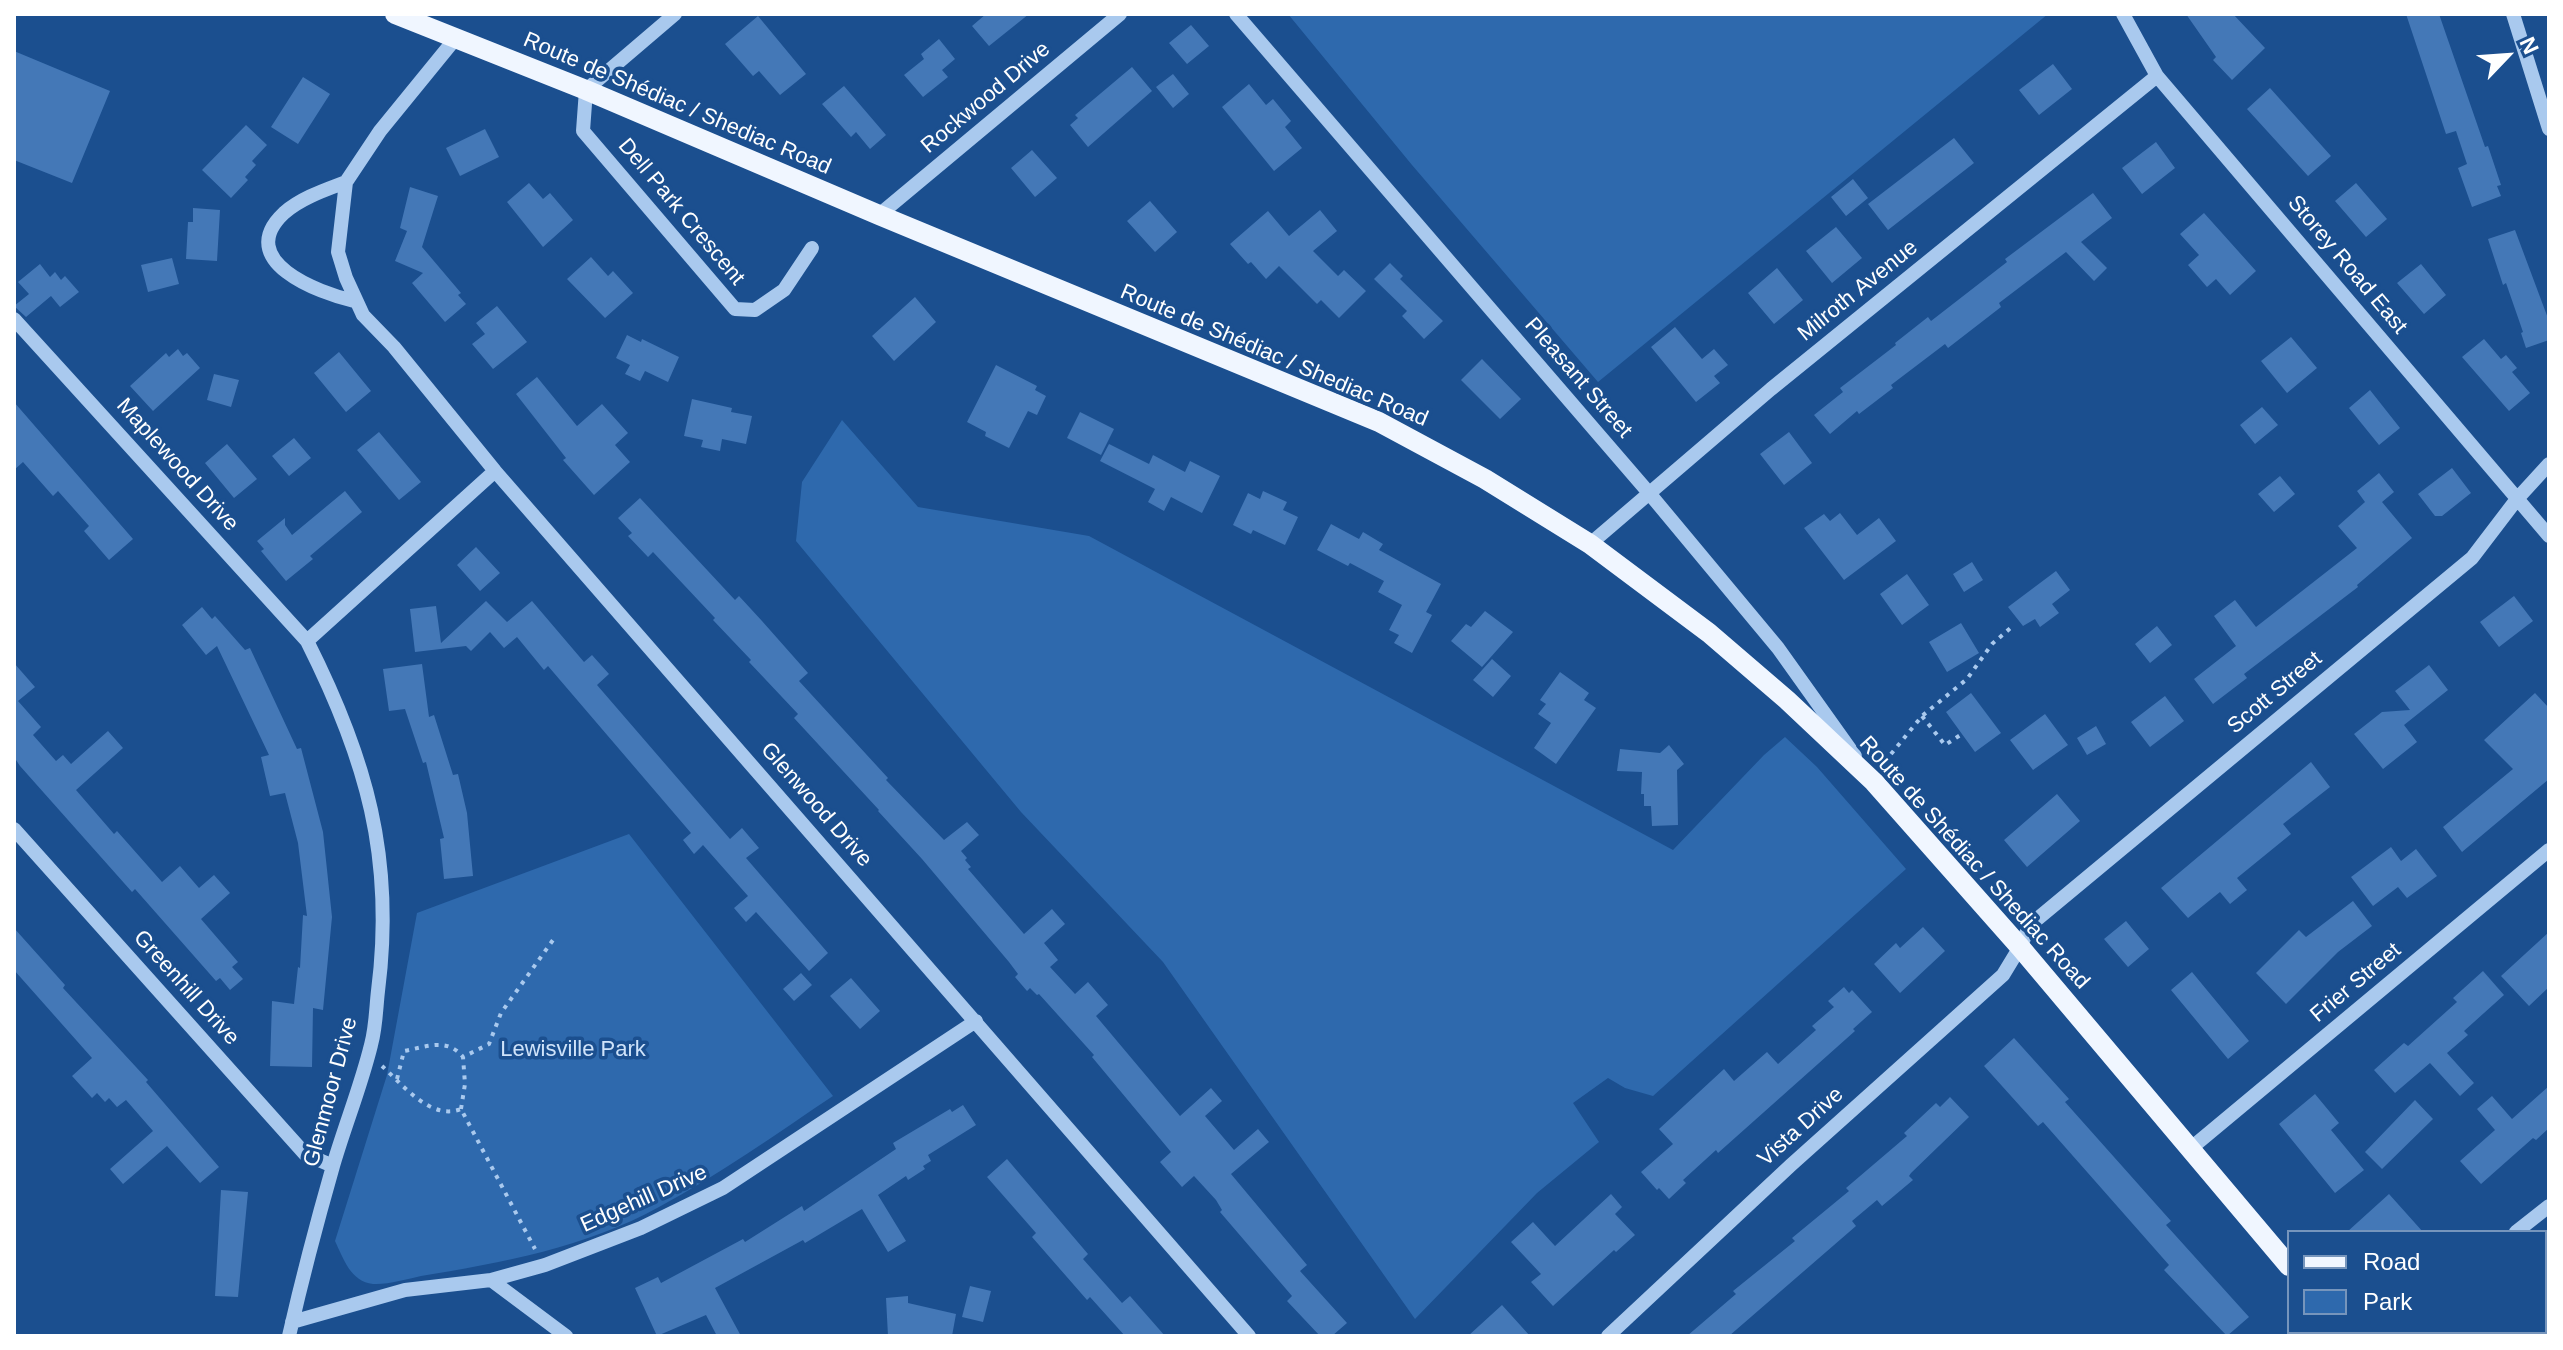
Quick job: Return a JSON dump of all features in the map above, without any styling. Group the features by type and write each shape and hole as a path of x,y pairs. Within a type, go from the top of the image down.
{"main road":[{"name":"Route de Shédiac / Shediac Road","path":"395,14 586,90 1379,422 1485,479 1590,544 1709,633 1787,700 1874,782 2020,947 2287,1264"}],"street":[{"path":"586,90 675,14"},
{"name":"Rockwood Drive","path":"879,215 1120,14"},
{"name":"Pleasant Street","path":"1236,14 1649,493 1778,648 1874,782"},
{"name":"Storey Road East","path":"2123,14 2157,76 2549,536"},
{"path":"2513,14 2549,129"},
{"name":"Glenwood Drive","path":"455,39 380,131 346,182 338,252 354,301 495,471 1249,1336"},
{"name":"Milroth Avenue","path":"1590,544 1771,389 2157,76"},
{"name":"Dell Park Crescent","path":"586,90 583,131 735,309 755,310 784,290 812,248"},
{"path":"346,182 286,212 272,231 269,242 280,269 330,295 354,301"},
{"name":"Maplewood Drive","path":"14,319 307,641"},
{"name":"Scott Street","path":"2020,947 2030,925 2472,558 2517,499 2549,464"},
{"path":"307,641 495,471"},
{"name":"Glenmoor Drive","path":"290,1329 333,1166 369,1054 385,915 381,861 357,754 330,687 307,641"},
{"name":"Greenhill Drive","path":"14,829 305,1154 333,1166"},
{"name":"Frier Street","path":"2190,1149 2549,850"},
{"name":"Vista Drive","path":"1608,1336 1791,1165 2003,975 2020,947"},
{"name":"Edgehill Drive","path":"290,1329 405,1290 491,1280 544,1266 641,1228 723,1188 976,1021"},
{"path":"2519,1230 2549,1206"},
{"path":"491,1280 566,1336"}],"path":[{"path":"1891,754 1922,716 1967,679 1992,644 2014,625"},
{"path":"1922,716 1945,745 1962,734"},
{"path":"463,1057 489,1044 501,1013 553,940"},
{"path":"397,1079 404,1051 444,1044 456,1049 463,1057 465,1084 461,1109 544,1266"},
{"path":"369,1054 435,1110 450,1113 461,1109"}],"green space":[{"path":"1288,14 2048,14 1598,382 1412,165"},
{"path":"842,420 918,507 1089,536 1673,850 1785,737 1817,767 1906,869 1653,1096 1625,1088 1608,1078 1573,1103 1599,1142 1537,1193 1415,1319 1163,962 1021,812 796,541 802,482"},
{"name":"Lewisville Park","path":"629,834 833,1096 703,1182 603,1233 543,1252 391,1283 373,1284 359,1279 349,1268 335,1241 387,1075 417,913"}],"building":[{"path":"986,14 1029,14 989,46 972,26"},
{"path":"2186,14 2233,14 2265,48 2232,80 2213,60 2216,57"},
{"path":"2406,14 2439,14 2485,147 2488,146 2501,185 2497,186 2501,196 2472,207 2458,168 2467,164 2456,131 2446,134"},
{"path":"758,16 806,74 780,95 759,71 753,76 725,44"},
{"path":"1191,25 1209,46 1187,64 1169,43"},
{"path":"939,39 955,59 942,70 948,77 923,97 904,75 924,59 921,54"},
{"path":"14,51 110,91 72,183 14,160"},
{"path":"2053,64 2072,89 2039,115 2019,90"},
{"path":"1132,67 1152,91 1088,147 1070,125 1078,118 1075,115"},
{"path":"1173,74 1189,94 1173,108 1156,87"},
{"path":"303,77 330,94 298,144 271,127"},
{"path":"1249,84 1266,105 1273,99 1291,121 1285,127 1302,148 1274,171 1222,107"},
{"path":"844,86 886,135 870,149 856,132 851,137 822,104"},
{"path":"2270,88 2331,156 2308,176 2247,109"},
{"path":"246,125 267,145 252,161 256,165 245,177 248,180 231,198 202,170"},
{"path":"485,129 499,157 460,176 446,148"},
{"path":"1954,138 1974,163 1888,230 1868,204"},
{"path":"2156,142 2175,168 2142,194 2122,168"},
{"path":"1032,150 1057,178 1035,197 1011,168"},
{"path":"1853,179 1868,198 1846,216 1831,197"},
{"path":"529,183 543,199 550,193 573,220 543,247 507,202"},
{"path":"2356,183 2387,219 2366,237 2335,201"},
{"path":"410,187 438,196 422,247 461,293 458,295 466,304 445,322 412,283 423,273 395,261 407,231 400,228"},
{"path":"2093,193 2112,218 2081,242 2107,268 2094,281 2066,252 1999,303 2001,307 1948,348 1945,344 1891,385 1893,388 1859,414 1857,411 1830,434 1814,415 1843,392 1840,388 1928,317 1931,321 2007,262 2005,259"},
{"path":"1150,201 1177,232 1155,252 1127,221"},
{"path":"193,208 220,210 217,261 186,259 188,222 193,222"},
{"path":"1320,210 1337,231 1313,251 1338,276 1344,270 1366,291 1339,318 1321,300 1317,304 1279,266 1266,279 1230,244 1268,211 1289,236"},
{"path":"2204,213 2256,271 2230,295 2216,279 2207,287 2188,265 2199,255 2180,234"},
{"path":"1836,227 1862,258 1832,283 1806,251"},
{"path":"2515,230 2549,321 2549,340 2526,348 2506,283 2503,285 2488,239"},
{"path":"591,257 608,276 613,271 633,293 605,318 567,279"},
{"path":"172,258 179,284 148,292 141,265"},
{"path":"1390,263 1403,276 1400,279 1443,321 1424,339 1402,316 1407,311 1374,279"},
{"path":"40,264 50,277 55,272 61,280 65,276 79,292 60,307 51,296 26,317 14,306 29,294 18,282"},
{"path":"2421,264 2446,295 2424,314 2397,283"},
{"path":"1777,268 1803,300 1774,324 1748,293"},
{"path":"915,297 936,322 894,361 872,336"},
{"path":"497,306 527,342 493,369 472,344 485,334 476,323"},
{"path":"1675,327 1702,359 1714,349 1728,365 1714,376 1720,383 1696,402 1651,347"},
{"path":"627,335 679,357 668,382 645,371 640,381 625,374 630,365 616,358"},
{"path":"2291,337 2317,368 2287,393 2261,361"},
{"path":"2484,339 2501,359 2506,355 2517,368 2512,372 2530,393 2509,411 2462,357"},
{"path":"178,349 183,356 187,353 200,368 153,411 130,386 166,353 169,357"},
{"path":"339,352 371,391 346,412 314,373"},
{"path":"1482,359 1521,399 1500,419 1461,380"},
{"path":"996,365 1037,386 1035,390 1046,396 1037,415 1028,411 1009,448 985,436 986,432 967,422"},
{"path":"214,374 239,380 231,407 207,400"},
{"path":"537,377 577,426 602,404 628,433 615,445 630,462 594,495 563,460 566,458 516,394"},
{"path":"2370,390 2400,428 2379,445 2349,408"},
{"path":"692,399 752,416 746,444 722,439 720,451 701,447 703,440 684,436"},
{"path":"14,402 133,539 109,560 84,531 89,526 58,491 53,496 23,462 14,470"},
{"path":"2262,407 2278,425 2255,444 2240,425"},
{"path":"1080,412 1114,429 1101,455 1067,438"},
{"path":"379,432 421,482 399,500 357,450"},
{"path":"1789,432 1812,463 1784,485 1760,454"},
{"path":"294,438 311,458 289,476 272,456"},
{"path":"227,444 257,479 234,498 205,463"},
{"path":"1109,444 1149,464 1153,455 1185,472 1190,461 1220,476 1202,513 1171,497 1164,511 1148,502 1155,489 1100,461"},
{"path":"2452,468 2471,493 2442,516 2435,516 2418,494"},
{"path":"2379,473 2394,492 2382,502 2412,538 2358,587 2244,674 2247,678 2213,704 2194,679 2236,646 2214,616 2235,600 2256,627 2357,548 2338,526 2365,502 2357,491"},
{"path":"2280,476 2295,494 2274,512 2258,494"},
{"path":"345,491 362,512 286,581 261,551 264,549 257,541 285,518 285,525 292,535"},
{"path":"1263,491 1287,502 1283,510 1298,517 1285,545 1253,530 1251,534 1233,525 1248,493 1260,499"},
{"path":"640,498 735,600 739,596 762,621 808,673 799,681 888,778 886,780 944,840 967,822 979,835 961,851 971,867 968,869 1024,934 1052,909 1065,924 1044,943 1058,960 1050,967 1075,994 1088,982 1108,1005 1096,1016 1180,1116 1211,1088 1222,1101 1205,1116 1234,1150 1258,1129 1269,1142 1231,1174 1307,1265 1300,1271 1347,1323 1332,1336 1320,1336 1287,1301 1292,1296 1220,1212 1222,1210 1216,1200 1194,1176 1182,1187 1160,1162 1171,1152 1092,1057 1094,1055 1039,994 1030,988 1027,991 1015,977 1018,974 1009,962 879,810 794,718 798,714 749,662 751,660 713,620 715,618 653,552 648,557 628,536 632,533 618,518"},
{"path":"1840,513 1857,535 1879,518 1896,541 1844,580 1804,528 1824,514 1830,521"},
{"path":"1331,524 1359,539 1363,532 1383,544 1379,550 1441,584 1426,612 1432,615 1412,653 1394,643 1399,635 1389,630 1402,605 1378,592 1384,581 1317,550"},
{"path":"476,547 500,573 480,591 457,565"},
{"path":"1972,562 1983,580 1964,592 1953,574"},
{"path":"2056,571 2070,590 2052,604 2059,613 2040,627 2035,619 2023,626 2008,607"},
{"path":"1907,574 1929,605 1902,625 1880,594"},
{"path":"2514,596 2533,621 2499,647 2480,622"},
{"path":"486,601 507,622 532,601 584,662 592,655 609,674 597,685 730,839 742,828 759,848 746,858 828,953 809,971 756,912 746,922 734,908 748,896 703,845 694,854 683,840 691,833 548,666 544,670 517,637 504,648 490,632 471,651 466,646 415,652 410,609 436,606 441,643"},
{"path":"202,607 212,619 215,616 245,650 250,648 297,749 301,748 323,832 332,917 323,1010 313,1008 312,1067 270,1066 272,1001 294,1004 303,915 307,916 298,843 285,793 270,796 261,757 269,755 217,646 206,655 182,625"},
{"path":"1485,611 1513,632 1482,667 1451,641 1466,624 1471,627"},
{"path":"1961,623 1979,653 1947,672 1929,642"},
{"path":"2157,626 2172,645 2150,663 2135,644"},
{"path":"1492,659 1511,676 1493,697 1473,680"},
{"path":"14,663 35,687 18,701 41,727 33,735 56,761 63,755 71,764 108,731 123,748 76,790 114,834 117,831 162,882 180,866 199,888 214,875 230,893 201,919 238,962 232,967 243,979 230,990 220,978 216,981 135,889 132,892 14,757"},
{"path":"422,664 429,717 434,715 453,775 458,774 467,813 473,876 444,879 440,839 444,838 426,762 423,763 405,709 389,711 383,669"},
{"path":"2429,665 2448,690 2404,725 2417,742 2383,769 2354,734 2382,712 2410,710 2395,691"},
{"path":"1560,672 1589,693 1584,700 1596,708 1556,764 1534,748 1551,723 1538,714 1546,704 1540,700"},
{"path":"1971,693 2001,733 1975,752 1946,712"},
{"path":"2535,693 2549,708 2549,779 2462,852 2443,827 2513,769 2484,740"},
{"path":"2165,696 2184,721 2150,747 2131,722"},
{"path":"2045,714 2068,745 2033,770 2010,740"},
{"path":"2096,726 2106,744 2087,755 2077,738"},
{"path":"1669,745 1684,764 1677,770 1678,825 1652,826 1651,806 1644,806 1644,794 1641,794 1642,772 1617,771 1620,749 1660,753"},
{"path":"2311,762 2330,787 2283,824 2291,834 2237,878 2247,890 2230,904 2220,892 2188,918 2161,888"},
{"path":"2057,794 2080,821 2027,867 2004,840"},
{"path":"2391,847 2401,861 2416,849 2437,876 2407,898 2398,887 2373,906 2351,877"},
{"path":"2353,901 2372,926 2338,952 2286,1004 2256,973 2299,930 2306,937"},
{"path":"2126,921 2149,949 2128,967 2104,939"},
{"path":"1923,927 1945,951 1900,993 1874,964 1896,943 1900,948"},
{"path":"14,928 65,985 63,988 148,1080 146,1082 219,1167 200,1183 167,1146 123,1184 110,1169 153,1131 126,1100 117,1107 109,1098 105,1102 97,1093 92,1098 72,1076 92,1058 14,970"},
{"path":"2549,932 2549,987 2529,1006 2501,976"},
{"path":"2483,971 2504,995 2464,1031 2468,1035 2447,1053 2474,1083 2460,1096 2430,1063 2395,1093 2374,1070 2404,1043 2408,1046 2457,1002 2453,998"},
{"path":"2192,972 2249,1041 2228,1059 2171,990"},
{"path":"801,973 812,985 794,1001 783,989"},
{"path":"851,978 880,1011 860,1029 830,996"},
{"path":"1844,987 1849,993 1852,990 1872,1012 1853,1029 1855,1031 1718,1153 1716,1150 1683,1180 1686,1183 1669,1199 1659,1188 1657,1190 1641,1172 1673,1144 1659,1129 1724,1069 1734,1081 1767,1052 1778,1064 1816,1030 1812,1026 1834,1007 1828,1001"},
{"path":"2014,1038 2069,1099 2065,1102 2171,1221 2166,1225 2249,1317 2227,1336 2164,1270 2169,1265 2043,1122 2038,1126 1984,1066"},
{"path":"2549,1086 2549,1128 2536,1140 2533,1138 2481,1184 2460,1161 2495,1130 2477,1109 2492,1096 2512,1119"},
{"path":"2315,1094 2339,1123 2331,1130 2364,1170 2335,1193 2279,1124"},
{"path":"1950,1097 1969,1117 1911,1173 1909,1176 1913,1180 1882,1206 1877,1200 1852,1221 1856,1226 1729,1336 1687,1336 1736,1294 1733,1291 1795,1241 1792,1238 1849,1191 1846,1188 1907,1136 1904,1133 1936,1103 1940,1107"},
{"path":"2415,1100 2433,1119 2382,1169 2365,1152"},
{"path":"963,1105 976,1125 928,1155 931,1161 923,1166 925,1169 908,1180 906,1176 878,1195 906,1241 888,1252 862,1209 805,1243 803,1240 715,1288 741,1336 717,1336 706,1315 657,1336 635,1288 658,1277 661,1283 743,1239 745,1242 802,1206 804,1211 896,1149 893,1143 950,1109 952,1112"},
{"path":"1007,1159 1088,1254 1083,1259 1122,1303 1130,1296 1165,1336 1125,1336 1090,1297 1087,1300 1032,1237 1036,1233 987,1177"},
{"path":"221,1190 248,1192 238,1297 215,1296"},
{"path":"1611,1194 1622,1207 1615,1214 1635,1235 1616,1252 1614,1250 1553,1306 1531,1282 1541,1274 1511,1242 1533,1222 1555,1246"},
{"path":"2389,1194 2421,1230 2349,1230"},
{"path":"970,1286 991,1291 983,1322 962,1317"},
{"path":"908,1296 908,1303 956,1314 952,1336 888,1336 886,1298"},
{"path":"1502,1305 1530,1336 1468,1336"}]}
